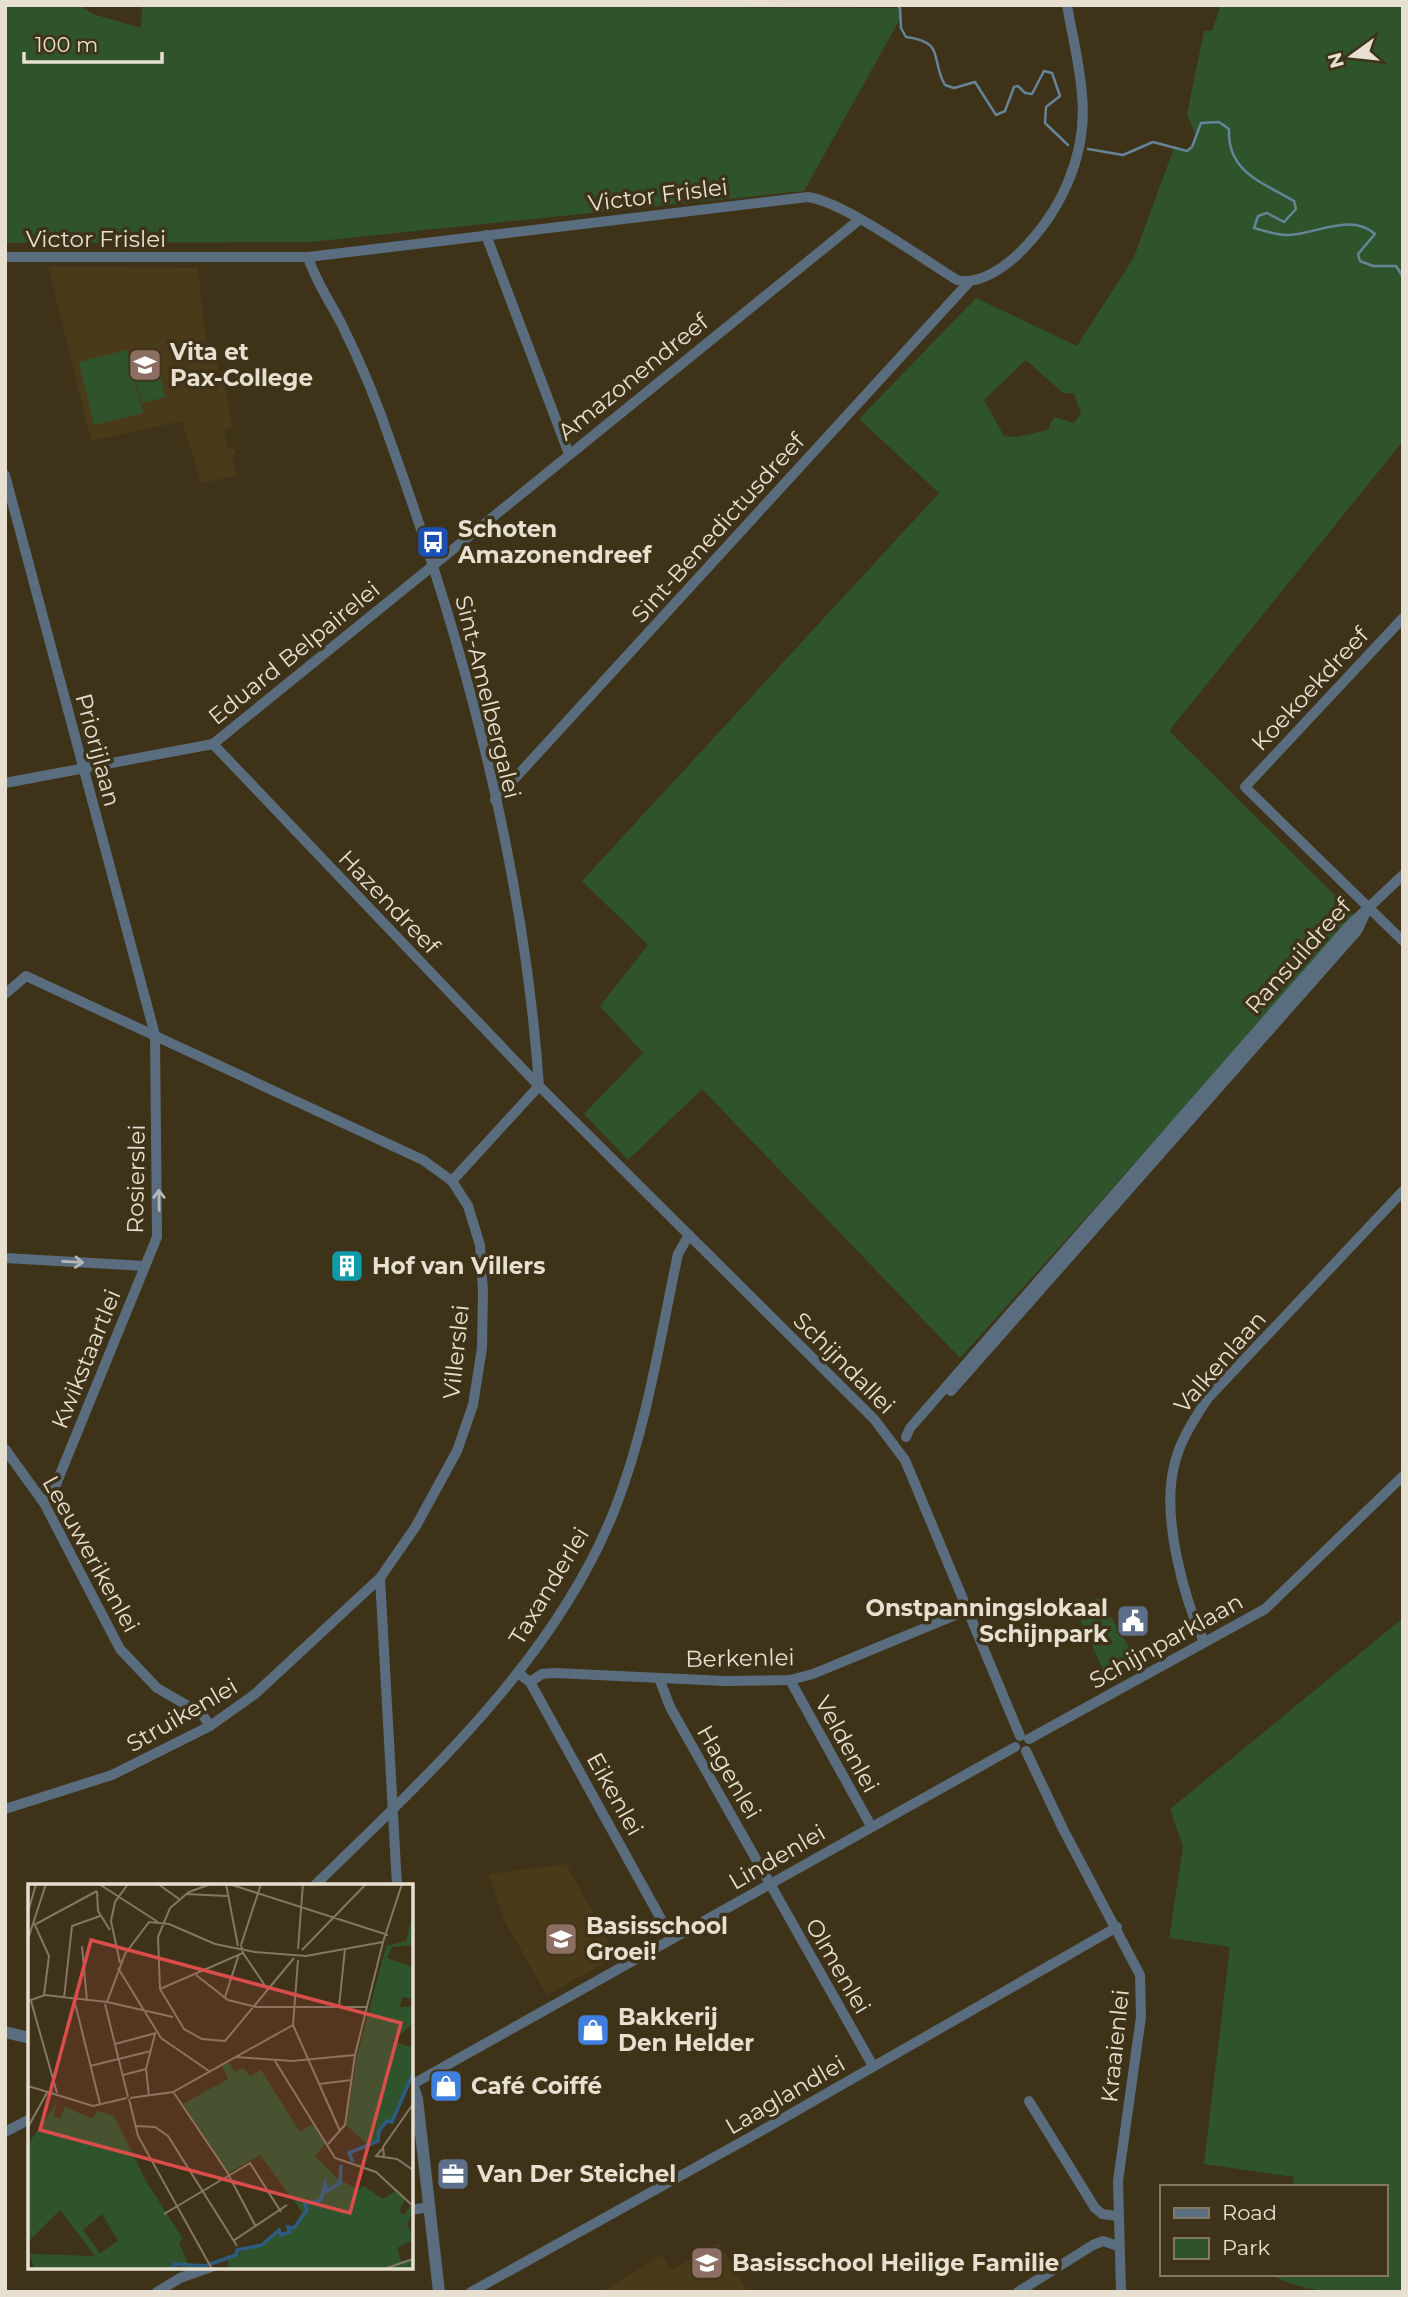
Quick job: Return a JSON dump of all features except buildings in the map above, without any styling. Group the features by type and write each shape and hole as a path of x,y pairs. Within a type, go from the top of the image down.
{"street":[{"path":"969,282 1004,265 1034,239 1057,207 1072,173 1083,106 1067,5"},
{"name":"Victor Frislei","path":"5,257 309,257 808,197 827,203 859,220 957,280 969,282"},
{"name":"Amazonendreef","path":"433,565 859,220"},
{"path":"486,235 569,454"},
{"name":"Sint-Amelbergalei","path":"309,257 375,399 433,565 495,800 524,953 539,1086"},
{"name":"Sint-Benedictusdreef","path":"495,800 969,282"},
{"name":"Priorijlaan","path":"5,475 155,1035"},
{"name":"Eduard Belpairelei","path":"5,783 212,744 433,565"},
{"name":"Koekoekdreef","path":"1368,907 1245,787 1403,618"},
{"name":"Hazendreef","path":"212,744 539,1086"},
{"name":"Ransuildreef","path":"897,1446 1107,1202 1368,907 1403,875"},
{"path":"1368,907 1403,941"},
{"name":"Villerslei","path":"5,995 26,976 424,1160 452,1181 468,1206 480,1245 482,1348 473,1405 440,1486 380,1578"},
{"name":"Rosierslei","path":"5,1258 145,1266 157,1237 159,1217 155,1035"},
{"path":"452,1181 539,1086"},
{"name":"Schijndallei","path":"539,1086 874,1419 897,1446 1025,1738"},
{"name":"Valkenlaan","path":"1203,1640 1192,1615 1171,1508 1172,1471 1186,1431 1208,1398 1403,1191"},
{"name":"Taxanderlei","path":"316,1884 393,1809 518,1673 575,1586 615,1508 639,1432 678,1254 689,1235"},
{"name":"Kwikstaartlei","path":"44,1503 52,1494 145,1266"},
{"name":"Leeuwerikenlei","path":"5,1449 44,1503 120,1649 157,1688 202,1714 211,1726"},
{"name":"Schijnparklaan","path":"1025,1738 1265,1609 1403,1476"},
{"path":"380,1578 397,1884"},
{"name":"Struikenlei","path":"5,1809 112,1775 211,1726 255,1694 380,1578"},
{"name":"Berkenlei","path":"542,1674 790,1680 813,1674 968,1610"},
{"path":"527,1661 542,1674 530,1682"},
{"name":"Eikenlei","path":"518,1673 530,1682 672,1939"},
{"name":"Hagenlei","path":"659,1678 670,1707 770,1884"},
{"name":"Veldenlei","path":"790,1680 871,1826"},
{"path":"1016,1738 1025,1738 1026,1751 1015,1747 1016,1738"},
{"name":"Lindenlei","path":"413,2082 1015,1747"},
{"name":"Kraaienlei","path":"1026,1751 1063,1829 1140,1975 1143,2001 1118,2180 1121,2292"},
{"name":"Olmenlei","path":"770,1884 873,2066"},
{"name":"Laaglandlei","path":"471,2292 1117,1927"},
{"path":"5,2032 28,2038"},
{"path":"413,2090 439,2292"},
{"path":"1029,2101 1095,2208 1102,2214 1117,2216"},
{"path":"5,2132 28,2120"},
{"path":"413,2210 429,2207"},
{"path":"1018,2292 1093,2245 1103,2241 1118,2246"},
{"path":"157,2292 180,2278 205,2269"}],"shaded area":[{"name":"Vita et Pax-College","path":"48,266 198,268 207,354 216,354 219,375 224,374 232,428 224,430 227,449 235,449 236,454 232,456 236,476 201,483 182,421 91,441"},
{"name":"Basisschool Groei!","path":"566,1864 617,1956 547,1995 505,1922 489,1874"},
{"name":"Basisschool Heilige Familie","path":"719,2243 748,2292 601,2292 662,2255 671,2270"}],"green space":[{"path":"5,5 79,5 93,14 141,28 142,5 900,8 900,19 804,191 310,242 5,243"},
{"path":"1221,5 1403,5 1403,441 1169,731 1356,916 960,1358 702,1089 628,1160 584,1114 643,1053 600,1006 648,945 582,881 939,493 859,419 976,298 1077,346 1134,257 1175,145 1182,151 1192,147 1196,136 1187,114 1204,31 1212,31","holes":["1026,360 1063,393 1074,393 1081,413 1074,423 1054,417 1048,430 1016,437 1004,436 984,400"]},
{"path":"154,349 165,397 142,403 130,355"},
{"path":"127,350 143,413 94,425 79,362"},
{"path":"1100,1598 1134,1656 1104,1672 1073,1604"},
{"path":"1403,1618 1403,2292 1334,2292 1301,2287 1274,2276 1387,2276 1387,2185 1293,2185 1294,2177 1204,2164 1230,1947 1169,1938 1183,1847 1170,1809"}],"waterway":[{"path":"897,5 900,8 901,28 906,37 919,39 932,48 945,85 954,88 975,82 996,115 1005,111 1014,87 1018,86 1025,93 1032,94 1044,71 1052,73 1060,96 1046,107 1045,123 1068,145"},
{"path":"1088,149 1123,155 1153,142 1187,151 1192,147 1201,123 1219,122 1229,129 1230,144 1240,166 1259,181 1294,201 1296,209 1284,222 1267,213 1258,216 1254,228 1287,235 1332,226 1355,225 1365,228 1375,234 1358,254 1360,261 1373,266 1396,266 1403,277"}],"place":[{"name":"Vita et Pax-College","path":"145,365"},
{"name":"Schoten Amazonendreef","path":"433,542"},
{"name":"Hof van Villers","path":"347,1266"},
{"name":"Onstpanningslokaal Schijnpark","path":"1133,1621"},
{"name":"Basisschool Groei!","path":"561,1939"},
{"name":"Bakkerij Den Helder","path":"593,2030"},
{"name":"Café Coiffé","path":"446,2086"},
{"name":"Van Der Steichel","path":"453,2174"},
{"name":"Basisschool Heilige Familie","path":"707,2263"}]}
